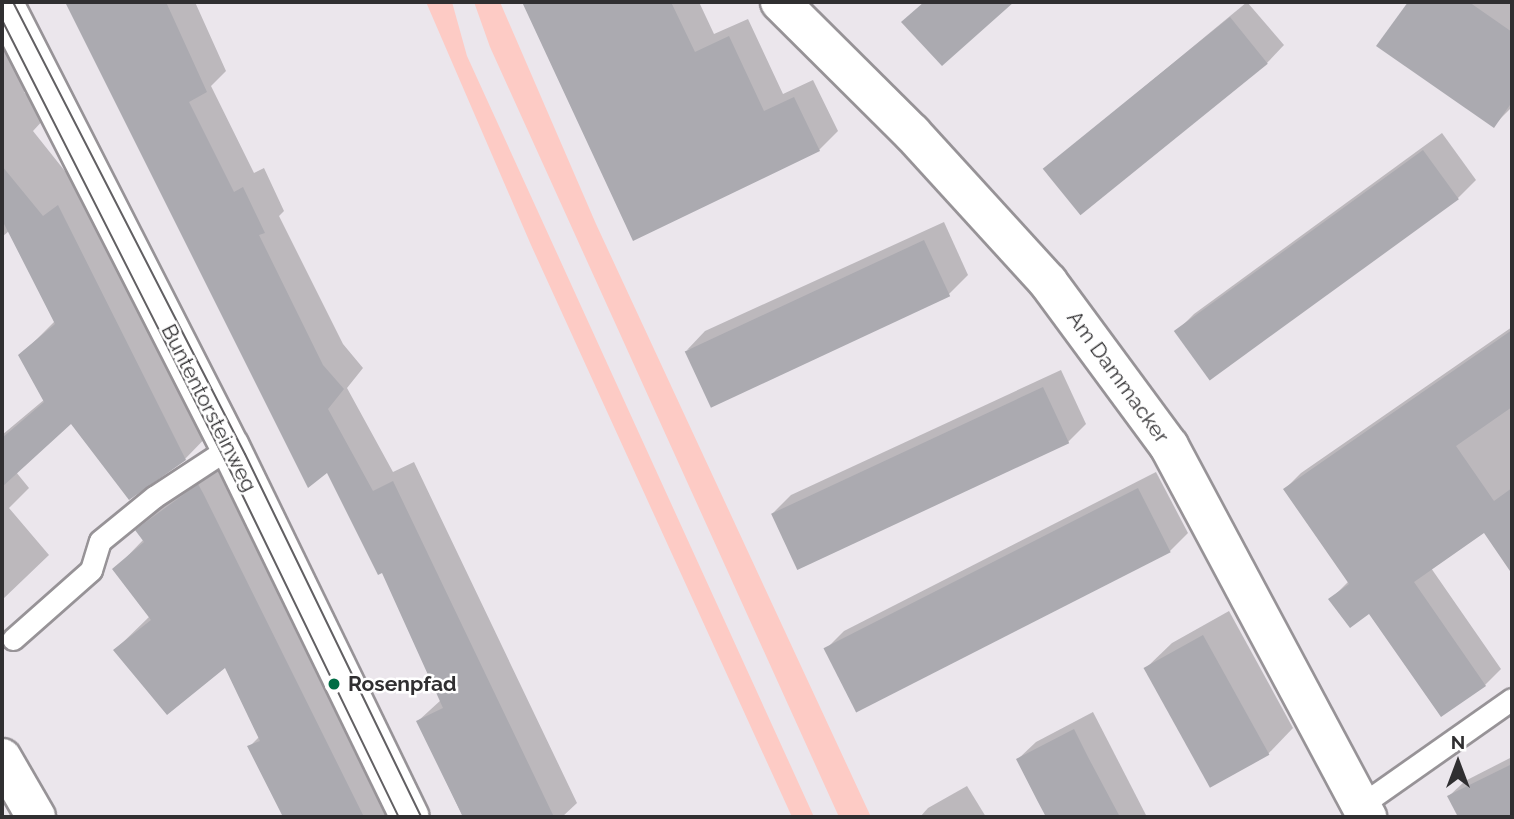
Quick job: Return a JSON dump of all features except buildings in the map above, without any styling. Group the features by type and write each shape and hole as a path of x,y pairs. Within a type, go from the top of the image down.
{"street":[{"name":"Buntentorsteinweg","path":"3,2 230,447 410,817"},
{"name":"Am Dammacker","path":"780,2 990,217 1048,282 1124,383 1174,456 1364,811"},
{"path":"2,758 36,817"}],"lane":[{"path":"13,639 91,570 100,541 154,497 230,447"},
{"path":"1364,811 1512,699"}],"shaded area":[{"path":"426,2 452,2 467,56 814,817 792,817 531,245"},
{"path":"474,2 500,2 596,224 871,817 839,817 490,47"}],"tram line":[{"path":"13,2 245,454 421,817"},
{"path":"2,20 237,484 399,817"}],"place":[{"name":"Rosenpfad","path":"334,684"}]}
